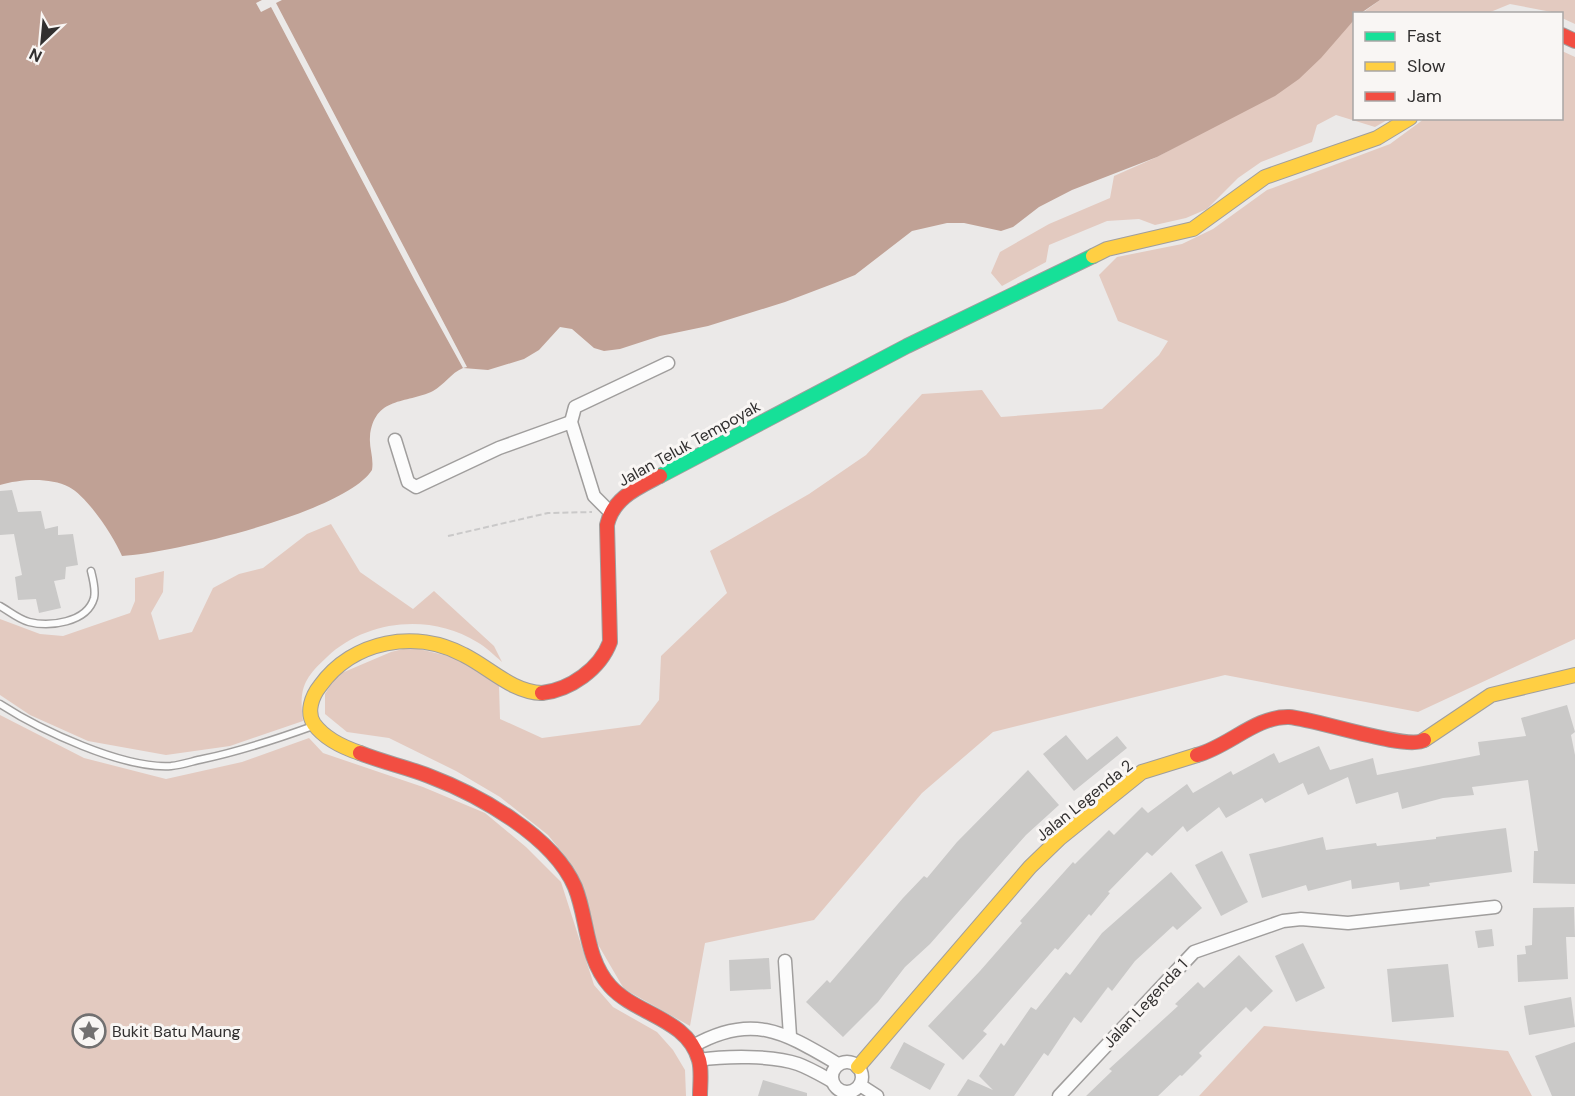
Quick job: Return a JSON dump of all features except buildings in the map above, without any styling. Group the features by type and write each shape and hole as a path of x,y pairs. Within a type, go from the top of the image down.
{"street":[{"name":"Jalan Teluk Tempoyak","path":"610,512 616,502 644,484 928,336 1107,249 1193,229 1206,222 1264,177 1376,139 1407,120"},
{"path":"668,363 575,407 571,422 594,496 610,512 607,525 612,628 607,651 595,667 556,691 541,693 516,686 455,649 417,639 396,639 378,643 360,652 328,676 312,698 310,718 314,726 333,741 429,775 489,806 510,820 566,872 574,887 590,948 599,970 610,986 669,1023 693,1046 699,1060 700,1096"},
{"path":"395,440 408,482 416,487 499,448 571,422"},
{"name":"Jalan Legenda 2","path":"858,1067 1030,867 1060,838 1142,772 1216,750 1260,723 1273,718 1288,717 1356,730 1401,742 1420,743 1491,695 1575,675"},
{"name":"Jalan Legenda 1","path":"1059,1096 1194,952 1283,921 1348,923 1495,907"},
{"path":"785,962 790,1036"},
{"path":"693,1046 731,1029 776,1031 790,1036 838,1064"},
{"path":"699,1060 714,1058 781,1060 798,1064 832,1081"},
{"path":"845,1062 858,1067 861,1073 860,1085 855,1090 840,1094 832,1081 832,1071 838,1064 845,1062"},
{"path":"860,1085 877,1096"}],"lane":[{"path":"0,606 26,622 44,625 64,623 87,610 94,598 91,570"},
{"path":"0,704 28,723 92,749 129,760 171,766 241,750 314,726"}],"path":[{"path":"448,536 548,513 610,512"}],"shaded area":[{"path":"0,0 1380,0 1362,12 1353,12 1353,21 1321,58 1299,79 1275,96 1157,157 1072,190 1039,207 1013,227 1001,231 964,223 947,223 912,231 855,275 785,302 708,326 604,351 594,348 572,329 560,327 539,350 524,359 488,370 463,368 433,391 393,404 378,414 370,437 372,470 356,486 329,501 295,515 217,539 122,556 100,518 84,499 69,487 35,480 0,485"},
{"path":"1380,0 1575,0 1575,24 1563,18 1563,12 1510,4 1490,12 1364,12"},
{"path":"1353,21 1353,120 1387,120 1375,127 1336,115 1317,125 1312,142 1261,162 1238,178 1207,209 1186,218 1155,225 1139,219 1107,221 1049,245 1046,262 1002,286 991,273 1000,252 1049,224 1110,198 1114,176 1157,157 1214,126 1341,33"},
{"path":"1563,51 1575,57 1575,639 1418,712 1225,675 993,732 922,793 814,920 705,943 690,1026 624,989 596,941 569,861 548,835 500,797 456,771 389,738 347,732 325,714 325,694 337,675 391,652 411,647 456,658 499,686 500,719 542,738 640,725 659,700 661,656 727,593 710,551 809,494 866,455 922,394 982,390 1001,417 1102,409 1159,355 1168,341 1118,321 1099,275 1117,257 1182,244 1213,229 1267,190 1390,144 1423,120 1563,120"},
{"path":"331,524 360,572 413,609 434,591 494,646 502,662 477,642 439,627 419,624 379,628 343,645 327,657 308,678 303,692 303,721 230,746 166,755 88,741 30,715 0,695 0,619 40,634 63,636 130,613 135,601 135,578 164,571 163,592 151,613 159,640 192,632 213,588 239,574 263,568 307,534"},
{"path":"0,715 84,758 166,779 242,762 309,738 323,753 423,787 485,813 526,847 561,882 594,985 613,1007 657,1032 673,1050 685,1070 686,1096 0,1096"},
{"path":"1264,1026 1508,1051 1532,1096 1199,1096"}],"pier":[{"path":"262,0 282,0 276,3 467,367 463,368 415,281 271,7 261,12 256,3"}],"traffic: fast":[{"path":"660,476 907,346 1093,256"}],"traffic: slow":[{"path":"1093,256 1107,249 1193,229 1265,177 1377,138 1407,120"},
{"path":"360,753 340,745 323,734 314,724 310,709 317,690 334,670 367,649 386,643 426,642 464,655 511,684 531,692 542,693"},
{"path":"1424,740 1491,695 1575,675"},
{"path":"858,1067 1030,867 1060,838 1142,772 1197,755"}],"traffic: jam":[{"path":"1563,35 1575,41"},
{"path":"542,693 573,683 591,669 605,652 610,642 607,525 620,501 660,476"},
{"path":"1197,755 1220,746 1265,721 1289,717 1381,738 1415,742 1424,740"},
{"path":"360,753 429,776 470,794 532,834 550,851 564,868 575,887 591,951 602,975 621,996 672,1026 693,1046 700,1064 700,1096"}],"place":[{"name":"Bukit Batu Maung","path":"89,1031"}]}
